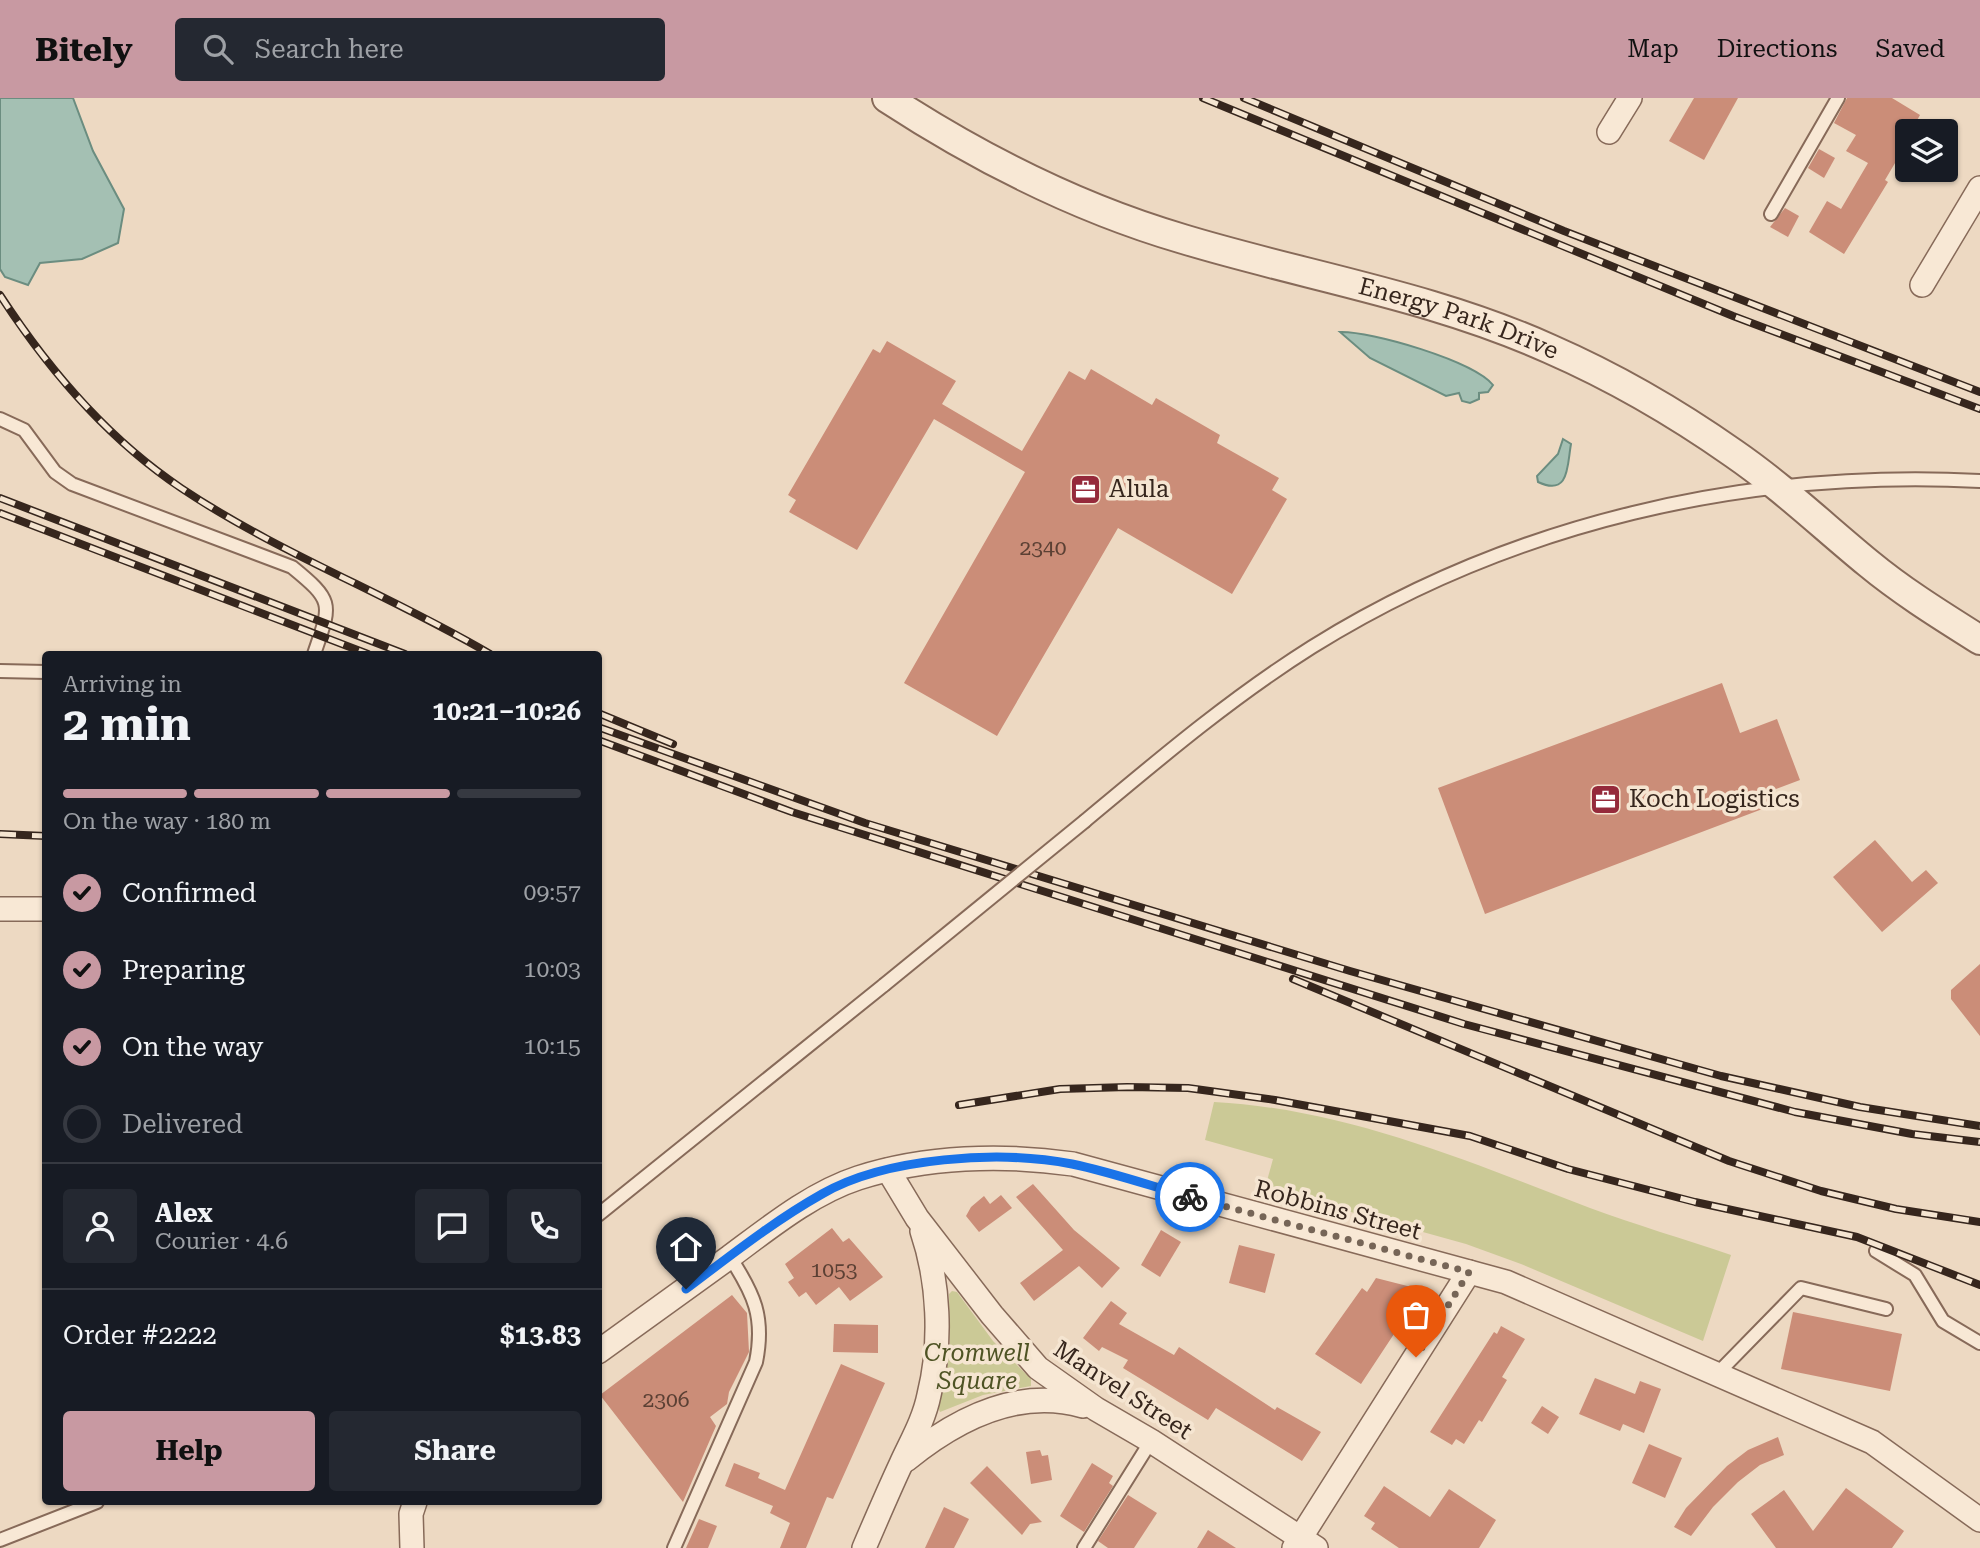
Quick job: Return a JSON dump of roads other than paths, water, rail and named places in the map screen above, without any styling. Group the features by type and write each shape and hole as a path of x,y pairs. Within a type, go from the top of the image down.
{"street":[{"name":"Energy Park Drive","path":"887,98 990,161 1113,216 1181,239 1425,302 1551,349 1669,411 1777,486 1869,564 1980,640"},
{"path":"1609,132 1630,98"},
{"path":"1922,285 1980,188"},
{"path":"0,909 42,909"},
{"name":"Robbins Street","path":"602,1349 822,1193 857,1178 888,1170 947,1161 1032,1158 1073,1164 1506,1282 1872,1442 1980,1520"},
{"name":"Manvel Street","path":"888,1170 917,1218 1014,1342 1038,1368 1303,1545"},
{"path":"864,1548 918,1429 930,1394 935,1348 933,1272 917,1218"},
{"path":"1303,1545 1469,1272"},
{"path":"901,1464 959,1422 985,1411 1042,1401 1070,1402 1096,1409"},
{"path":"412,1548 413,1508"}],"lane":[{"path":"1771,214 1838,98"},
{"path":"0,419 24,430 55,472 72,484 292,567 322,591 328,612 315,651"},
{"path":"602,1212 1225,706 1312,647 1404,596 1503,554 1600,521 1697,498 1777,486 1864,479 1980,481"},
{"path":"0,671 42,672"},
{"path":"1876,1251 1915,1275 1943,1321 1980,1343"},
{"path":"674,1548 756,1362 761,1330 752,1295 730,1256"},
{"path":"1716,1375 1801,1288 1886,1309"},
{"path":"1084,1548 1151,1441"},
{"path":"0,1540 89,1505"}],"railway":[{"path":"1203,98 1733,316 1980,409"},
{"path":"1244,98 1564,231 1980,392"},
{"path":"0,295 38,349 81,401 154,469 256,533 485,651"},
{"path":"0,498 397,651"},
{"path":"0,513 360,651"},
{"path":"602,715 673,744"},
{"path":"602,728 865,823 1350,971 1721,1076 1860,1107 1980,1126"},
{"path":"602,741 792,812 1464,1024 1795,1112 1912,1134 1980,1142"},
{"path":"0,834 42,836"},
{"path":"1293,979 1729,1161 1821,1191 1896,1209 1980,1222"},
{"path":"959,1105 1060,1089 1127,1087 1188,1088 1275,1100 1470,1136 1568,1169 1695,1202 1857,1237 1980,1285"}],"place":[{"name":"Alula","path":"1086,489"},
{"name":"Koch Logistics","path":"1606,799"}],"park label":[{"name":"Cromwell Square","path":"977,1367"}]}
